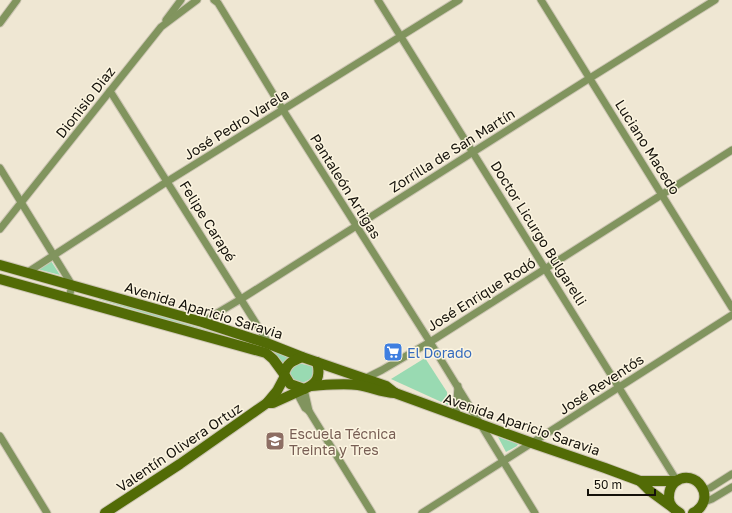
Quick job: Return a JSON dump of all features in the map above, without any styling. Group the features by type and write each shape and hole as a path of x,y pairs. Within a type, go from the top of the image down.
{"street":[{"path":"0,22 17,0"},
{"path":"161,27 182,0"},
{"path":"197,0 203,0"},
{"name":"Dionisio Diaz","path":"0,229 161,27 197,0"},
{"name":"Pantaleón Artigas","path":"214,0 218,3 283,110 458,386 536,513"},
{"name":"Doctor Licurgo Bulgarelli","path":"378,0 677,481"},
{"name":"José Pedro Varela","path":"28,272 168,181 401,37 458,0"},
{"name":"Luciano Macedo","path":"541,0 732,308"},
{"name":"Zorrilla de San Martín","path":"202,322 356,227 715,0"},
{"name":"Felipe Carapé","path":"110,91 168,181 269,344"},
{"name":"José Enrique Rodó","path":"364,379 430,342 732,150"},
{"path":"0,168 72,284 69,298"},
{"name":"Avenida Aparicio Saravia","path":"0,265 72,284 202,322 269,344 386,386 395,393 532,444 640,481 677,481 686,478 695,480 704,490"},
{"name":"Avenida Aparicio Saravia","path":"0,279 266,353 273,359 284,375"},
{"name":"José Reventós","path":"422,513 732,315"},
{"path":"302,357 290,362 286,366 284,375 290,384 304,390"},
{"path":"304,390 319,376 317,362"},
{"name":"Valentín Olivera Ortuz","path":"105,513 180,464 267,403 277,391 284,375"},
{"name":"Avenida Aparicio Saravia","path":"304,390 334,384 358,385 385,393 395,393"},
{"path":"456,415 458,386"},
{"path":"304,390 305,408 309,411 372,513"},
{"name":"Valentín Olivera Ortuz","path":"267,403 273,403 304,390"},
{"path":"0,436 47,513"},
{"path":"704,506 704,490 710,488 732,474"},
{"name":"Avenida Aparicio Saravia","path":"640,481 677,512"},
{"path":"677,481 672,485 668,494 670,504 677,512"},
{"path":"693,513 732,487"}],"green space":[{"path":"51,261 60,275 37,269"},
{"path":"98,297 294,357 282,367 269,351 98,299"},
{"path":"425,358 447,392 448,405 391,379"},
{"path":"298,363 311,366 315,369 313,378 300,384 290,378 289,370 292,365"},
{"path":"498,437 518,444 506,452"}],"place":[{"name":"El Dorado","path":"393,352"},
{"name":"Escuela Técnica Treinta y Tres","path":"275,441"}]}
